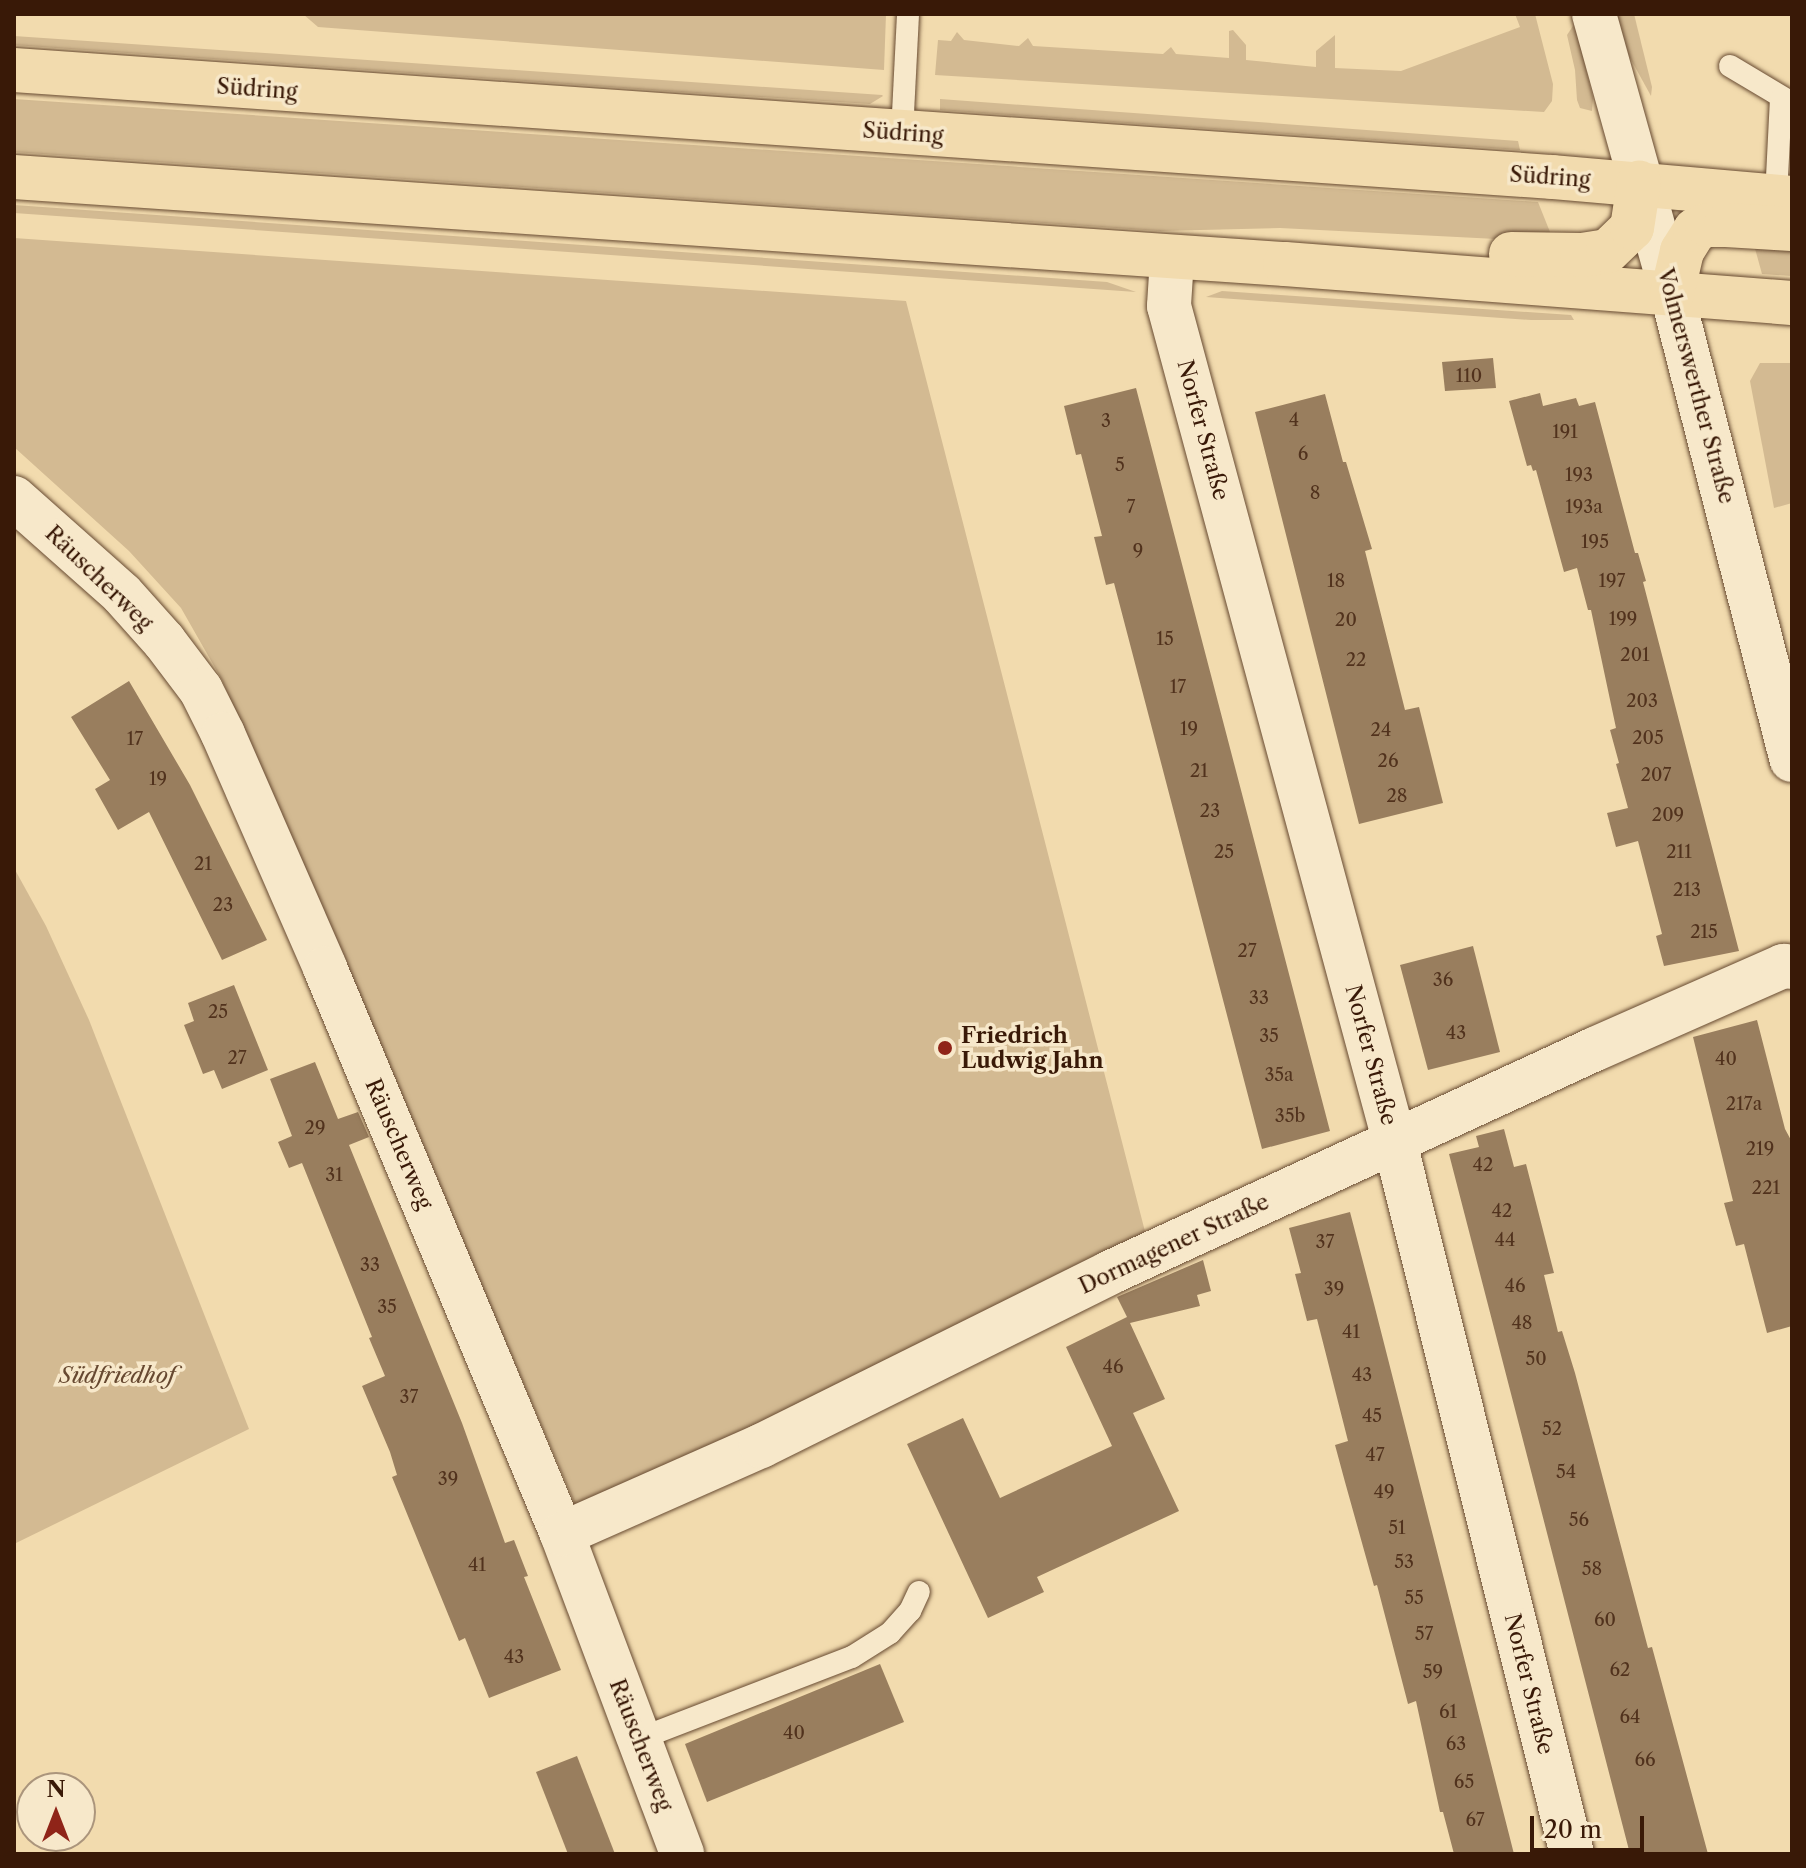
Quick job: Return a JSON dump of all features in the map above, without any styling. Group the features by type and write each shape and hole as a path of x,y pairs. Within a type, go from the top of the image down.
{"main road":[{"name":"Südring","path":"14,70 1639,183 1787,208"},
{"path":"14,177 1792,303"},
{"path":"1466,278 1512,254 1582,255 1608,251 1632,228 1639,183"},
{"path":"1672,294 1682,251 1695,230 1787,208"}],"street":[{"name":"Volmerswerther Straße","path":"1594,14 1672,294 1792,760"},
{"name":"Norfer Straße","path":"1172,259 1169,306 1395,1143 1572,1854"},
{"name":"Räuscherweg","path":"14,498 122,594 201,690 325,968 562,1534 682,1854"},
{"name":"Dormagener Straße","path":"562,1534 761,1446 1098,1278 1595,1049 1783,966 1792,967"}],"lane":[{"path":"902,133 908,14"},
{"path":"1730,66 1787,101 1787,208"},
{"path":"639,1739 852,1657 890,1633 910,1611 919,1592"}],"green space":[{"path":"303,14 886,14 884,70 318,27"},
{"path":"1515,14 1535,14 1553,84 1552,101 1544,112 935,75 938,40 951,41 957,32 964,40 1019,46 1028,38 1033,46 1163,54 1171,47 1176,54 1229,58 1229,31 1233,30 1246,45 1246,60 1316,67 1316,51 1335,35 1335,68 1401,71 1520,27"},
{"path":"1617,14 1634,14 1652,87 1651,96 1629,56"},
{"path":"1575,23 1593,98 1592,111 1580,108 1577,100 1575,70 1567,35"},
{"path":"14,36 883,96 870,104 666,91 14,45"},
{"path":"14,99 1538,202 1554,242 1280,228 1160,231 14,152"},
{"path":"940,99 1518,141 1520,150 940,110"},
{"path":"14,205 1107,282 1136,292 14,213"},
{"path":"1751,234 1792,237 1792,276 1762,274"},
{"path":"14,238 906,301 1150,1251 576,1506 222,680 181,608 129,551 14,447"},
{"path":"1222,291 1571,315 1574,320 1531,320 1206,297"},
{"path":"1760,363 1792,363 1792,503 1774,508 1750,381"},
{"name":"Südfriedhof","path":"14,868 46,926 89,1020 249,1429 14,1544"}],"building":[{"path":"1493,358 1496,388 1445,391 1442,362"},
{"path":"1136,388 1330,1131 1262,1149 1114,583 1106,585 1094,537 1102,536 1081,454 1076,455 1064,406"},
{"path":"1540,393 1543,406 1576,398 1579,406 1595,402 1635,553 1638,553 1646,581 1643,582 1739,951 1664,966 1656,936 1662,934 1638,841 1616,847 1607,813 1628,808 1616,764 1619,763 1610,730 1616,728 1591,610 1588,610 1577,568 1564,572 1536,470 1533,471 1531,465 1527,466 1509,401"},
{"path":"1325,394 1343,462 1346,462 1372,549 1365,551 1405,710 1419,707 1443,803 1359,824 1255,412"},
{"path":"129,681 190,785 267,940 222,960 149,812 118,830 95,789 110,780 71,717"},
{"path":"1473,946 1500,1052 1428,1070 1400,965"},
{"path":"234,985 268,1070 222,1089 214,1070 203,1074 184,1025 194,1021 188,1003"},
{"path":"1757,1020 1785,1129 1792,1142 1792,1326 1767,1333 1744,1244 1736,1246 1724,1203 1733,1201 1693,1037"},
{"path":"315,1062 338,1119 358,1112 369,1137 349,1145 462,1423 505,1543 514,1540 528,1576 524,1577 561,1670 489,1698 465,1638 459,1641 392,1477 397,1475 390,1452 362,1386 385,1376 369,1338 372,1337 302,1163 289,1168 278,1142 292,1136 270,1079"},
{"path":"1504,1129 1514,1167 1526,1164 1554,1273 1544,1275 1558,1332 1562,1331 1575,1373 1648,1648 1652,1647 1708,1854 1630,1854 1449,1154 1479,1147 1476,1136"},
{"path":"1350,1212 1514,1854 1454,1854 1443,1812 1440,1812 1416,1701 1408,1704 1377,1585 1374,1586 1335,1445 1348,1441 1317,1319 1307,1321 1295,1274 1301,1273 1289,1228"},
{"path":"1203,1260 1211,1291 1197,1295 1200,1306 1130,1323 1165,1399 1133,1413 1179,1511 1037,1577 1044,1592 988,1618 907,1444 963,1418 1000,1498 1112,1446 1066,1347 1127,1317 1117,1297"},
{"path":"880,1664 904,1722 707,1802 685,1744"},
{"path":"577,1756 615,1854 568,1854 536,1772"}],"place":[{"name":"Friedrich Ludwig Jahn","path":"945,1048"}]}
